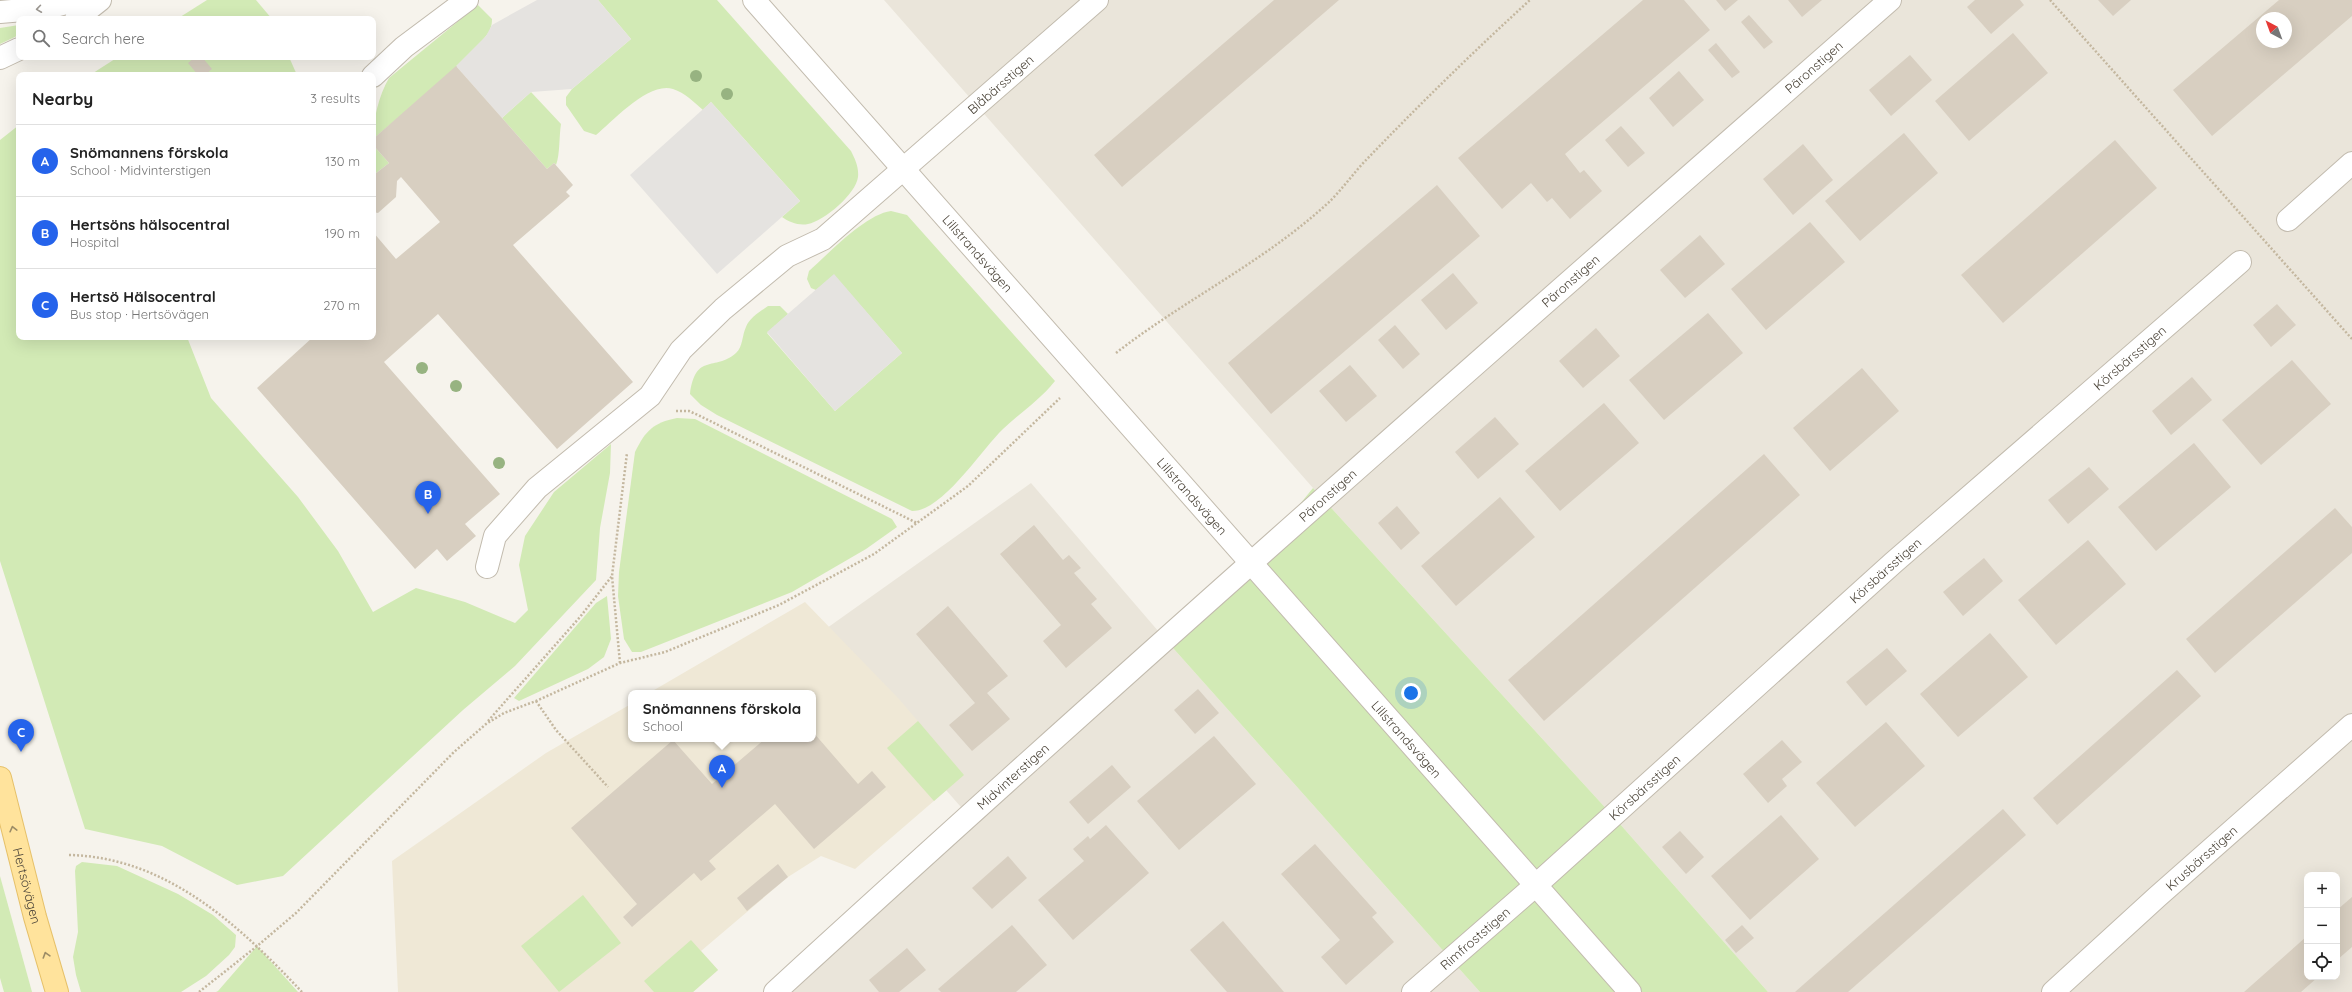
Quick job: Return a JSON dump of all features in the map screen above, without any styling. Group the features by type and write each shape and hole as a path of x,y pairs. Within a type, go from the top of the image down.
{"main road":[{"name":"Hertsövägen","path":"0,778 35,917 57,992"}],"street":[{"path":"0,12 47,8 77,0"},
{"path":"80,16 100,0"},
{"path":"376,73 404,47 467,0"},
{"name":"Lillstrandsvägen","path":"754,0 1630,992"},
{"name":"Blåbärsstigen","path":"487,567 495,536 537,488 650,396 681,350 707,324 787,256 822,239 1097,0"},
{"name":"Päronstigen","path":"1252,563 1890,0"},
{"path":"0,58 16,50"},
{"path":"2288,220 2352,163"},
{"name":"Körsbärsstigen","path":"1536,885 1893,563 2240,262"},
{"name":"Midvinterstigen","path":"775,992 942,839 1252,563"},
{"name":"Krusbärsstigen","path":"2053,992 2157,897 2352,725"},
{"name":"Rimfroststigen","path":"1413,992 1536,885"}],"path":[{"path":"1116,353 1141,333 1215,287 1302,225 1328,202 1366,159 1478,47 1530,0"},
{"path":"2050,0 2352,339"},
{"path":"2240,262 2288,220"},
{"path":"486,724 504,713 536,701 620,663 666,652 779,605 874,554 968,486 1060,398"},
{"path":"671,412 689,411 917,523"},
{"path":"620,663 614,618 612,576 628,451"},
{"path":"199,992 256,947 296,912 454,752 486,724 580,617 612,576"},
{"path":"536,701 556,730 608,787"},
{"path":"69,855 104,858 127,865 173,884 227,919 302,992"}],"shaded area":[{"path":"537,0 598,0 631,39 572,89 531,92 502,118 456,66 486,36 492,25"},
{"path":"884,0 2352,0 2352,992 1768,992 1612,815 1313,488"},
{"path":"711,102 800,201 717,274 630,175"},
{"path":"834,274 902,353 835,411 767,332"},
{"path":"1031,483 1165,639 1480,992 789,992 974,822 813,638"},
{"path":"805,602 899,699 964,775 855,869 821,856 788,877 701,951 718,970 693,992 398,992 392,861 546,753 628,706 628,742 816,742 816,690 654,690"}],"green space":[{"path":"207,0 256,0 269,16 182,16"},
{"path":"598,0 717,0 851,151 858,170 858,177 856,184 846,199 815,222 801,224 785,219 782,217 800,201 711,102 703,110 685,95 673,89 663,88 643,96 596,135 584,131 566,105 566,97 572,89 631,39"},
{"path":"478,5 492,19 489,32 474,50 447,77 376,137 377,108 382,92 389,78"},
{"path":"16,25 16,36 0,44 0,28"},
{"path":"113,60 290,60 296,72 95,72"},
{"path":"531,92 561,124 556,165 554,163 547,169 502,118"},
{"path":"16,127 16,340 188,340 211,398 298,497 338,551 373,612 416,588 465,602 515,623 528,610 519,565 525,536 554,492 611,444 610,473 600,528 596,580 515,666 463,710 283,876 237,885 162,846 85,829 0,561 0,140"},
{"path":"376,148 389,163 376,173"},
{"path":"891,211 907,215 1055,381 1037,400 994,438 961,478 948,491 924,509 912,511 717,415 701,405 690,394 693,381 701,368 720,362 736,353 740,348 745,330 750,321 768,306 780,306 788,314 767,333 835,411 902,353 834,275 816,290 811,288 807,279 809,271 848,235 870,219"},
{"path":"677,418 695,419 892,519 897,527 866,549 792,592 641,652 632,652 624,639 618,596 619,572 635,452 643,438 651,429 662,422"},
{"path":"1313,488 1612,815 1768,992 1480,992 1165,639 1252,563"},
{"path":"607,596 611,639 604,657 588,669 519,701 514,698 596,603"},
{"path":"918,721 964,775 934,801 887,748"},
{"path":"82,862 117,866 178,894 213,915 236,935 235,947 229,955 206,976 181,992 81,992 73,957 78,932 75,871 76,866"},
{"path":"0,876 32,992 4,992 0,978"},
{"path":"583,895 621,943 559,992 521,946"},
{"path":"691,940 718,970 693,992 654,992 644,981"},
{"path":"257,946 298,992 216,992 218,991"}],"building":[{"path":"1274,0 1339,0 1122,187 1094,155"},
{"path":"1643,0 1684,0 1710,30 1565,154 1580,173 1584,170 1602,191 1570,219 1552,198 1547,202 1531,183 1502,209 1458,158"},
{"path":"1716,0 1738,0 1725,11"},
{"path":"1788,0 1822,0 1802,17"},
{"path":"1975,0 2020,0 2024,5 1991,34 1967,7"},
{"path":"2098,0 2131,0 2113,16"},
{"path":"2279,0 2352,0 2352,16 2212,136 2173,90 2256,20 2256,48 2292,48 2292,12 2265,12"},
{"path":"1749,15 1773,42 1764,49 1741,22"},
{"path":"2013,33 2048,73 1969,141 1935,101"},
{"path":"1716,43 1740,72 1732,78 1708,50"},
{"path":"1910,55 1932,80 1891,116 1869,90"},
{"path":"192,60 204,60 212,69 208,72 196,72 188,63"},
{"path":"456,66 547,169 554,163 573,185 566,192 570,196 513,245 633,382 557,449 438,314 384,362 500,494 465,524 476,536 447,561 437,549 415,569 257,388 310,340 376,340 376,236 396,259 440,222 401,177 397,181 396,197 378,213 376,213 376,173 389,163 376,148 376,136"},
{"path":"1679,71 1704,100 1673,127 1649,98"},
{"path":"1621,126 1645,153 1628,167 1605,140"},
{"path":"1904,133 1938,173 1860,241 1825,201"},
{"path":"2115,140 2157,188 2003,323 1961,275"},
{"path":"1803,144 1833,180 1793,215 1763,179"},
{"path":"1437,185 1480,236 1271,414 1228,363"},
{"path":"1810,222 1845,262 1766,330 1731,289"},
{"path":"1700,235 1725,264 1685,298 1660,270"},
{"path":"1453,273 1478,303 1446,330 1421,300"},
{"path":"2277,304 2296,325 2271,347 2253,325"},
{"path":"1708,313 1743,353 1664,420 1629,380"},
{"path":"1395,325 1420,354 1403,369 1378,340"},
{"path":"1596,328 1620,356 1583,388 1559,361"},
{"path":"2292,360 2331,404 2261,465 2222,420"},
{"path":"1350,365 1377,396 1346,422 1319,391"},
{"path":"1862,368 1899,411 1830,471 1793,428"},
{"path":"2192,377 2212,400 2171,435 2152,411"},
{"path":"1604,403 1639,443 1560,511 1525,471"},
{"path":"1495,417 1519,444 1478,479 1455,452"},
{"path":"2194,443 2231,487 2156,551 2118,507"},
{"path":"1764,454 1800,495 1544,721 1508,680"},
{"path":"2089,467 2109,489 2068,524 2048,500"},
{"path":"1500,497 1535,537 1456,606 1421,566"},
{"path":"1397,506 1420,533 1401,550 1378,523"},
{"path":"2335,508 2352,527 2352,553 2215,673 2186,639"},
{"path":"1034,525 1063,560 1069,555 1081,568 1074,573 1097,599 1091,604 1112,628 1066,668 1043,641 1061,625 1000,554"},
{"path":"2088,540 2126,584 2056,645 2018,600"},
{"path":"1984,558 2003,581 1963,616 1943,592"},
{"path":"948,606 1008,676 987,693 1010,719 972,751 949,725 975,703 916,634"},
{"path":"1990,633 2028,677 1958,737 1920,694"},
{"path":"1887,648 1907,671 1866,706 1846,682"},
{"path":"2177,670 2201,696 2057,825 2033,798"},
{"path":"1198,689 1219,713 1195,734 1174,710"},
{"path":"1886,722 1925,766 1855,827 1816,783"},
{"path":"816,735 858,784 872,771 886,787 814,849 775,804 709,861 716,869 701,881 694,873 632,927 623,917 637,904 571,828 671,742 675,742 712,784 761,742 816,742"},
{"path":"1214,736 1256,784 1179,850 1137,801"},
{"path":"1782,740 1802,762 1782,779 1787,786 1768,803 1743,774"},
{"path":"1112,765 1131,787 1088,824 1069,802"},
{"path":"2003,809 2026,835 1848,992 1795,992"},
{"path":"1781,815 1819,859 1750,920 1711,876"},
{"path":"1106,825 1149,873 1073,940 1038,900 1084,861 1073,849 1088,836 1090,839"},
{"path":"1680,831 1704,857 1686,874 1662,847"},
{"path":"1315,844 1377,913 1372,917 1394,942 1346,985 1321,957 1340,940 1281,874"},
{"path":"1008,856 1027,878 992,909 972,888"},
{"path":"778,864 788,877 747,911 737,898"},
{"path":"2352,897 2352,947 2340,957 2340,908"},
{"path":"1223,921 1284,992 1227,992 1190,950"},
{"path":"1012,925 1047,965 1016,992 941,992 938,989"},
{"path":"1742,925 1754,938 1736,953 1725,940"},
{"path":"2304,939 2304,980 2315,980 2301,992 2244,992"},
{"path":"907,948 926,970 899,992 879,992 869,980"}],"place":[{"name":"Hertsöns hälsocentral","path":"428,514"},
{"name":"Hertsö Hälsocentral","path":"21,752"},
{"name":"Snömannens förskola","path":"722,788"}]}
